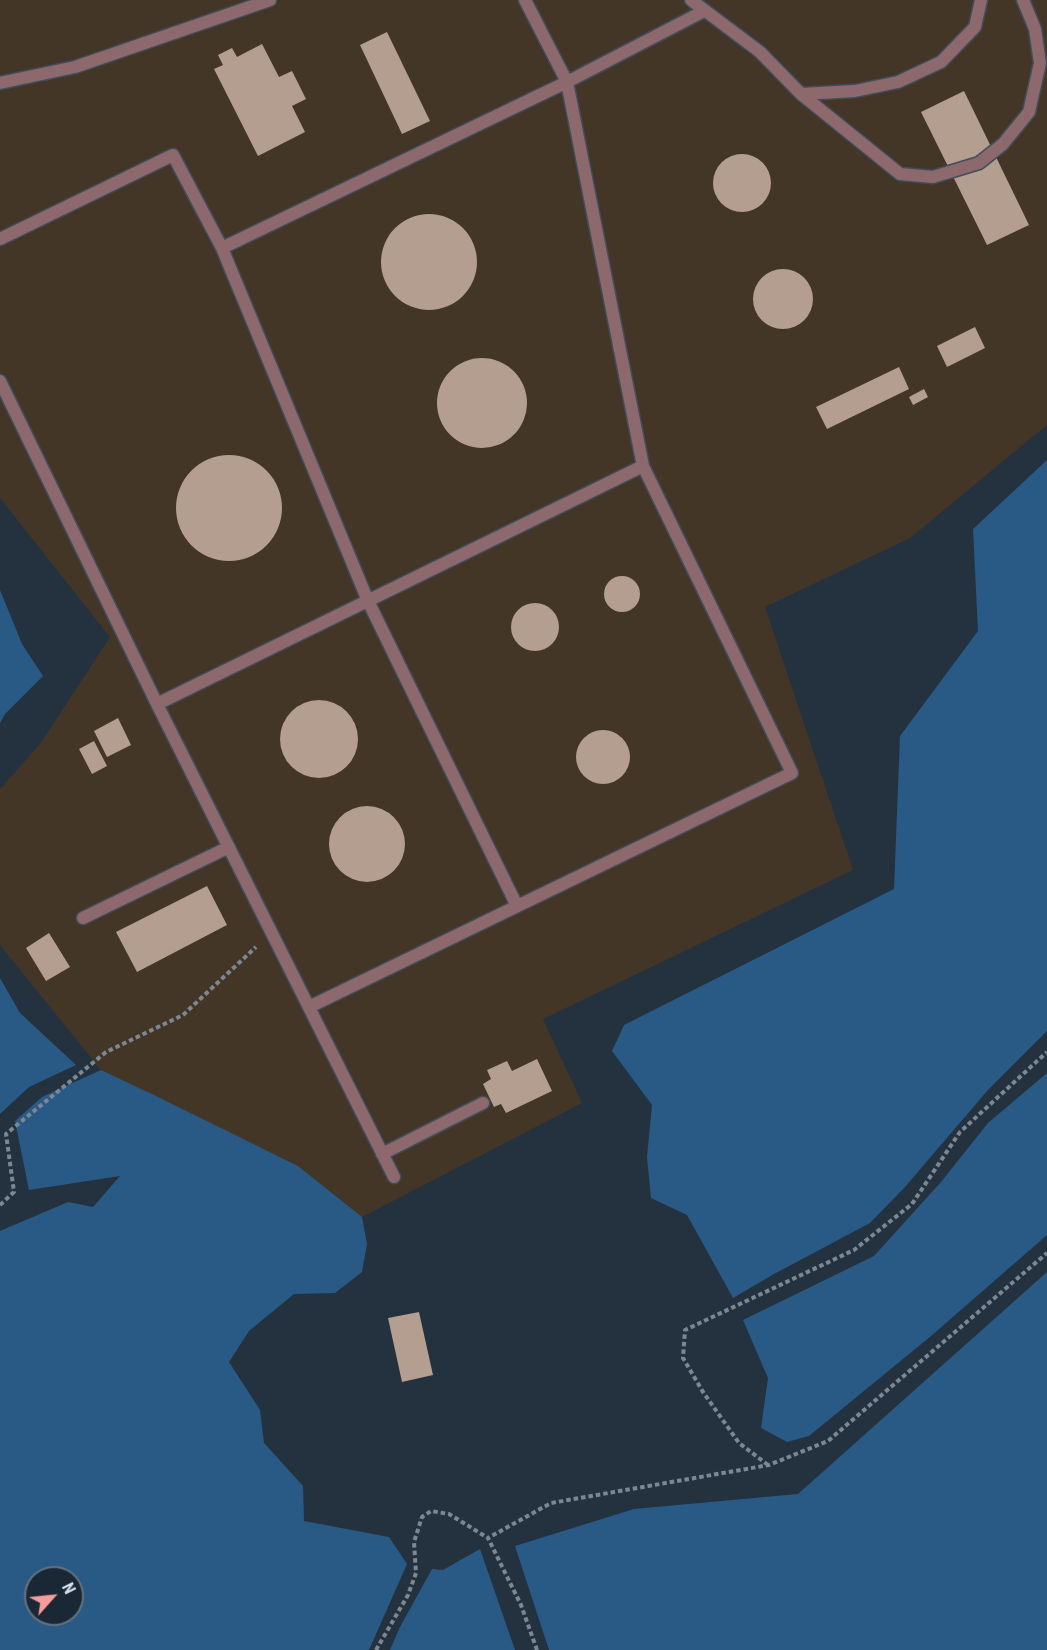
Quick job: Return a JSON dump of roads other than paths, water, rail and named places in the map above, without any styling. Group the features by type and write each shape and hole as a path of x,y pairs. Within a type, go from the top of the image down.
{"lane":[{"path":"0,83 75,67 270,0"},
{"path":"309,1006 792,773 643,466 567,82 525,0"},
{"path":"691,0 760,52 801,94 900,174 933,177 979,163 1003,144 1029,112 1040,63 1035,29 1023,0"},
{"path":"801,94 855,91 898,82 941,62 975,27 981,0"},
{"path":"222,248 567,82 704,11"},
{"path":"0,239 173,155 222,248 368,601 517,906"},
{"path":"0,381 393,1177"},
{"path":"158,704 643,466"},
{"path":"83,918 229,847"},
{"path":"382,1154 483,1103"}]}
